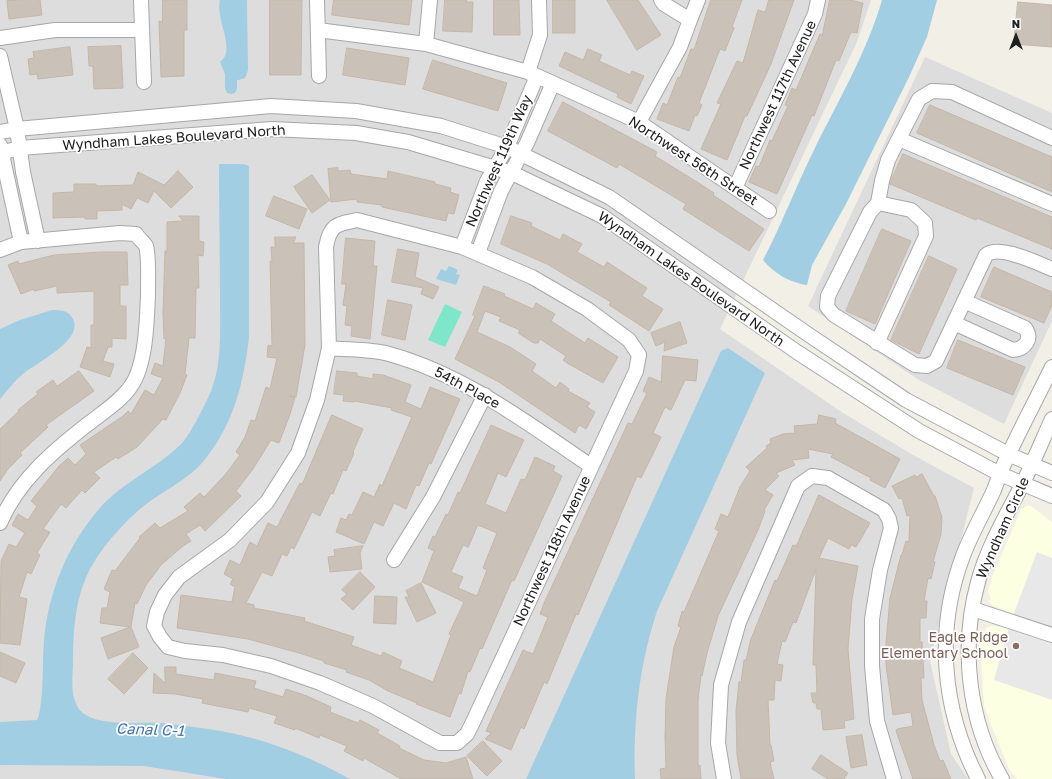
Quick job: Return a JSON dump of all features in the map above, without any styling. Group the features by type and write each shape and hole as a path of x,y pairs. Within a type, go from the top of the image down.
{"street":[{"path":"141,0 144,82"},
{"path":"317,0 319,76"},
{"path":"426,44 430,0"},
{"name":"Northwest 119th Way","path":"462,247 494,167 507,147 526,103 540,36 539,0"},
{"path":"661,0 664,4 690,20"},
{"path":"639,122 680,47 698,0"},
{"name":"Northwest 117th Avenue","path":"735,188 815,14 818,0"},
{"path":"0,38 55,30 141,30"},
{"name":"Northwest 56th Street","path":"318,30 426,44 532,74 639,122 769,211"},
{"path":"0,56 3,78 17,129 38,241"},
{"name":"Northwest 119th Way","path":"478,253 501,191 522,154 553,83"},
{"path":"1052,138 952,92 932,91 919,99 888,160 878,203 870,212 828,296 827,307 834,315 915,366 927,366 936,361 986,255 991,252 1003,251 1052,269"},
{"path":"526,103 541,109"},
{"name":"Wyndham Lakes Boulevard North","path":"0,132 17,129 272,106 356,110 441,126 507,147 609,197 906,400 1010,455 1052,473"},
{"name":"Wyndham Lakes Boulevard North","path":"1,150 272,129 356,133 434,148 494,167 512,173 602,216 797,352 912,427 1000,474 1052,496"},
{"path":"899,139 1052,204"},
{"path":"1,150 21,242"},
{"path":"877,343 926,236 925,223 911,210 878,203"},
{"path":"472,219 488,225"},
{"path":"329,348 326,247 329,233 339,223 357,220 462,247 478,253"},
{"path":"0,250 21,242 120,233 136,234 146,246 148,279 147,328 140,364 131,386 112,406 54,450 24,483 5,512 0,523"},
{"name":"Northwest 118th Avenue","path":"329,348 318,400 298,453 267,502 230,540 179,577 165,595 157,612 154,626 168,647 185,651 223,655 271,666 320,683 372,706 440,743 457,743 467,734 636,371 639,355 629,340 587,309 532,276 478,253"},
{"path":"954,323 1013,350 1024,347 1029,338 1028,332 1025,328 964,301"},
{"name":"54th Place","path":"329,348 388,354 437,371 485,395 591,466"},
{"name":"Wyndham Circle","path":"978,779 960,736 947,685 945,647 947,618 953,588 963,555 1000,474 1052,367"},
{"path":"394,560 433,497 485,395"},
{"name":"Wyndham Circle","path":"1002,779 995,767 982,734 971,688 969,649 973,609 978,582 989,552 1052,419"},
{"path":"724,779 718,743 721,685 737,628 798,486 812,476 828,478 884,510 889,520 891,528 880,570 872,619 872,666 877,721 894,779"},
{"path":"973,609 1052,635"}],"shaded area":[{"path":"0,0 871,0 857,42 720,329 843,413 913,455 974,488 930,661 951,754 968,779 0,779"},
{"path":"925,57 1052,113 1052,321 1004,424 919,380 808,306"},
{"name":"Eagle Ridge Elementary School","path":"1026,506 1031,506 1052,522 1052,779 1017,779 1009,769 984,705 980,640 986,628 992,626 1003,627 1006,611 992,605 988,601 991,599 988,592 993,574 1021,510"},
{"path":"1037,552 1052,558 1052,700 994,680 1010,624"}],"green space":[{"path":"445,304 462,312 445,347 428,340"}],"water":[{"path":"220,0 247,0 248,70 245,78 235,81 227,79 220,62 225,57 226,42 220,16"},
{"path":"882,0 937,0 927,37 909,77 846,204 812,265 807,285 801,284 783,277 767,265 763,260 807,164 860,57 876,19"},
{"name":"Canal C-1","path":"219,164 243,164 249,166 249,337 241,385 231,416 224,431 206,458 187,477 149,502 130,518 112,537 90,569 81,590 76,611 73,644 73,693 77,706 81,711 86,715 102,721 122,723 161,723 201,728 250,737 301,755 350,779 226,779 144,766 0,765 0,722 37,720 39,715 41,706 46,623 61,571 77,538 108,499 163,460 183,442 202,410 215,381 219,359 220,336"},
{"path":"449,266 458,270 456,274 460,275 456,285 436,279 441,269 446,271"},
{"path":"52,310 64,311 71,316 75,327 72,335 57,350 20,377 0,399 0,329 20,320"},
{"path":"728,348 765,373 657,611 646,653 638,694 635,736 635,779 526,779 721,351"}],"building":[{"path":"40,0 42,15 9,19 7,1"},
{"path":"163,0 187,0 187,30 184,30 184,76 161,77 159,21 162,22"},
{"path":"270,0 302,0 301,75 270,75"},
{"path":"334,0 412,0 409,25 332,15"},
{"path":"445,0 467,0 466,2 473,2 472,32 443,31"},
{"path":"494,0 519,0 520,35 494,35"},
{"path":"553,0 575,0 575,33 553,33"},
{"path":"607,0 638,0 661,35 637,50"},
{"path":"711,0 742,0 732,27 734,28 725,51 720,49 699,103 702,105 697,116 695,115 689,131 657,119 663,103 667,105 678,77 680,78 691,49 694,49"},
{"path":"769,0 794,0 771,64 747,116 745,116 727,160 701,149 721,104 717,103 737,61 743,63 758,10 765,12"},
{"path":"830,0 850,0 863,3 857,33 851,32 839,61 836,60 814,116 812,115 777,194 749,182 756,166 759,167 770,140 772,141 788,106 785,105 792,88 796,90 820,34 822,35"},
{"path":"1018,2 1052,5 1052,47 1014,44"},
{"path":"121,46 123,88 94,89 93,66 89,66 88,47"},
{"path":"70,47 73,75 38,79 37,74 30,75 28,59 34,58 33,52"},
{"path":"347,48 409,58 405,85 343,75"},
{"path":"588,49 602,55 599,61 630,75 632,71 644,76 631,104 617,97 618,94 559,66 565,52 583,60"},
{"path":"433,60 507,83 498,111 423,89"},
{"path":"563,102 657,152 655,156 714,193 713,195 764,229 749,251 683,209 686,204 619,164 617,168 548,131"},
{"path":"930,105 1052,157 1052,192 917,133"},
{"path":"903,154 1052,217 1052,249 977,218 976,220 890,184"},
{"path":"338,168 338,171 350,170 351,174 387,179 388,171 435,182 435,184 451,188 450,192 459,195 454,214 448,213 446,221 382,207 382,205 357,202 357,199 331,202 328,169"},
{"path":"178,171 193,187 171,208 154,191 148,203 137,198 131,209 122,204 122,210 97,211 97,219 85,219 85,217 53,218 53,193 74,192 74,184 96,184 96,186 133,185 138,172 164,185"},
{"path":"312,175 330,200 312,213 294,187"},
{"path":"274,196 307,209 299,229 266,216"},
{"path":"179,216 199,216 199,241 204,242 203,256 198,255 199,288 196,288 195,338 189,338 185,374 187,375 180,393 166,420 163,419 137,447 118,459 116,457 94,472 100,478 85,493 82,490 66,508 61,504 43,529 50,532 37,553 40,555 31,574 27,572 19,597 27,599 20,645 0,643 1,561 9,544 16,547 25,533 12,525 18,514 28,520 37,506 31,501 59,466 68,458 75,465 86,454 80,445 128,411 131,414 145,390 154,395 163,378 151,374 155,363 163,366 166,338 164,339 163,313 165,251 167,251 167,222 183,221"},
{"path":"511,216 532,223 531,226 560,240 563,234 582,244 577,252 604,267 607,262 647,288 642,296 663,309 649,331 609,305 611,302 547,264 501,244"},
{"path":"882,229 911,241 875,324 846,311"},
{"path":"275,237 296,237 293,243 304,243 305,345 296,397 290,396 295,398 279,443 271,440 253,469 236,491 241,496 205,531 200,525 186,534 191,541 161,565 146,585 137,604 135,603 131,627 139,647 108,659 101,638 130,627 100,623 102,608 107,608 110,592 104,589 112,570 115,571 140,538 139,537 155,523 160,528 188,511 184,507 200,493 204,497 225,475 240,455 236,452 245,437 251,420 255,421 266,387 270,389 277,358 267,357 268,345 272,346 270,261 272,261 271,247 275,247"},
{"path":"346,238 375,241 373,266 377,266 370,339 351,336 352,326 345,325 347,306 343,305 346,284 342,284"},
{"path":"398,249 419,253 415,277 439,287 433,299 421,294 423,288 392,282"},
{"path":"127,252 128,285 120,285 120,306 126,306 126,339 112,338 112,347 108,347 103,361 114,364 110,377 80,367 87,347 91,348 91,325 94,325 94,291 57,293 57,286 34,291 34,289 21,294 8,265 18,261 19,264 54,255"},
{"path":"929,256 957,269 919,354 891,340"},
{"path":"994,267 1052,292 1052,305 1044,323 981,297"},
{"path":"484,286 505,294 504,296 533,309 536,303 555,314 551,321 585,343 588,338 618,357 603,383 567,363 563,360 566,356 540,339 538,343 534,343 518,333 520,330 499,321 501,317 485,311 477,332 510,347 536,364 532,371 556,388 560,382 569,389 568,391 590,403 587,407 595,412 586,429 579,425 575,433 499,382 455,359 475,316 473,315"},
{"path":"388,300 412,305 405,340 382,335"},
{"path":"680,322 687,343 664,351 665,342 656,346 651,333"},
{"path":"958,340 1025,367 1013,395 947,368"},
{"path":"663,356 698,360 696,381 685,380 671,410 665,407 653,433 661,437 641,478 637,476 578,615 576,614 547,684 544,682 524,729 521,727 511,750 485,739 491,733 486,731 523,650 533,654 548,617 540,614 545,601 628,423 632,424 647,393 643,391 649,377 661,382"},
{"path":"79,371 94,391 46,425 48,427 20,453 22,455 8,469 0,481 0,429 19,411 18,410 38,394 36,392 53,380 57,386"},
{"path":"337,371 357,373 357,376 373,379 373,374 383,375 411,385 405,402 421,409 430,387 460,399 431,464 429,463 419,486 416,485 406,509 394,503 383,526 374,522 364,544 336,532 341,518 346,520 349,514 352,515 363,492 374,497 380,484 382,486 412,417 391,410 392,408 354,401 343,401 344,395 334,394"},
{"path":"332,415 363,429 346,471 343,470 333,494 331,493 320,516 312,512 294,549 291,547 287,556 282,554 272,576 262,572 246,603 254,605 254,608 305,618 304,621 354,637 351,645 381,656 383,652 402,661 399,668 433,682 451,635 449,634 464,602 422,582 434,551 428,548 446,514 448,515 458,492 460,493 491,425 524,440 506,477 498,473 485,504 506,513 521,479 525,480 535,457 555,466 553,471 562,476 514,581 512,580 482,649 480,648 470,672 468,671 461,694 459,693 450,717 416,704 417,703 388,691 369,680 346,672 347,670 324,663 324,661 248,639 177,628 181,595 232,602 235,587 230,584 233,579 224,574 230,560 240,565 250,542 257,546 268,523 277,527 300,483 302,484","holes":["478,525 497,533 483,568 487,570 477,596 458,588 463,577 451,572 463,545 468,547"]},
{"path":"819,415 836,419 835,423 900,459 885,488 870,480 871,478 831,457 833,454 808,449 809,458 792,460 795,465 776,473 779,476 765,490 773,495 764,510 765,511 758,530 718,616 702,676 701,675 698,700 698,766 700,765 701,779 661,779 660,769 666,768 666,699 674,647 681,627 678,626 682,611 684,612 719,531 715,529 721,514 728,517 740,487 750,471 746,467 767,448 766,446 771,443 770,439 783,434 795,433 794,426 817,424"},
{"path":"922,474 935,496 942,517 941,534 933,562 935,562 931,579 928,578 924,601 927,601 926,618 920,618 920,642 922,642 924,678 921,678 922,700 934,745 940,761 943,760 951,779 913,779 896,731 897,729 913,726 911,712 893,715 886,665 886,643 890,598 901,555 906,541 909,542 910,515 907,516 902,498 899,499 892,486 915,475 916,477"},
{"path":"819,495 870,523 856,547 851,545 849,549 828,538 819,558 858,566 852,599 848,649 854,719 844,721 845,728 823,730 821,709 817,709 816,703 813,703 811,693 817,693 816,665 813,665 816,569 796,623 793,622 785,642 782,641 777,664 783,665 781,681 775,680 774,700 768,700 770,745 774,761 770,762 774,779 741,779 737,755 736,711 739,682 741,682 744,660 746,660 751,639 775,580 777,581 793,545 796,546"},
{"path":"363,546 360,553 362,569 330,572 328,557 335,556 334,550"},
{"path":"360,572 375,587 353,610 341,599 347,594 342,590"},
{"path":"421,583 436,613 417,622 405,597 409,597 406,591"},
{"path":"375,596 397,597 396,624 374,623"},
{"path":"0,652 25,663 16,683 0,676"},
{"path":"133,653 148,668 124,694 108,679"},
{"path":"165,667 176,667 176,674 214,680 215,673 256,681 254,688 283,697 286,689 307,696 331,707 330,712 358,723 360,720 379,730 377,733 400,746 399,748 424,760 446,763 466,757 473,779 401,779 364,758 363,761 344,751 347,746 320,735 319,738 295,728 295,730 274,723 277,716 249,708 248,712 202,703 203,699 175,694 153,693 154,673 165,683"},
{"path":"862,735 867,765 851,768 846,737"},
{"path":"483,741 502,761 487,776 467,756"},
{"path":"821,755 848,773 844,779 828,779 812,769"}],"waterway":[{"path":"231,65 231,88"}],"place":[{"name":"Eagle Ridge Elementary School","path":"1016,646"}]}
